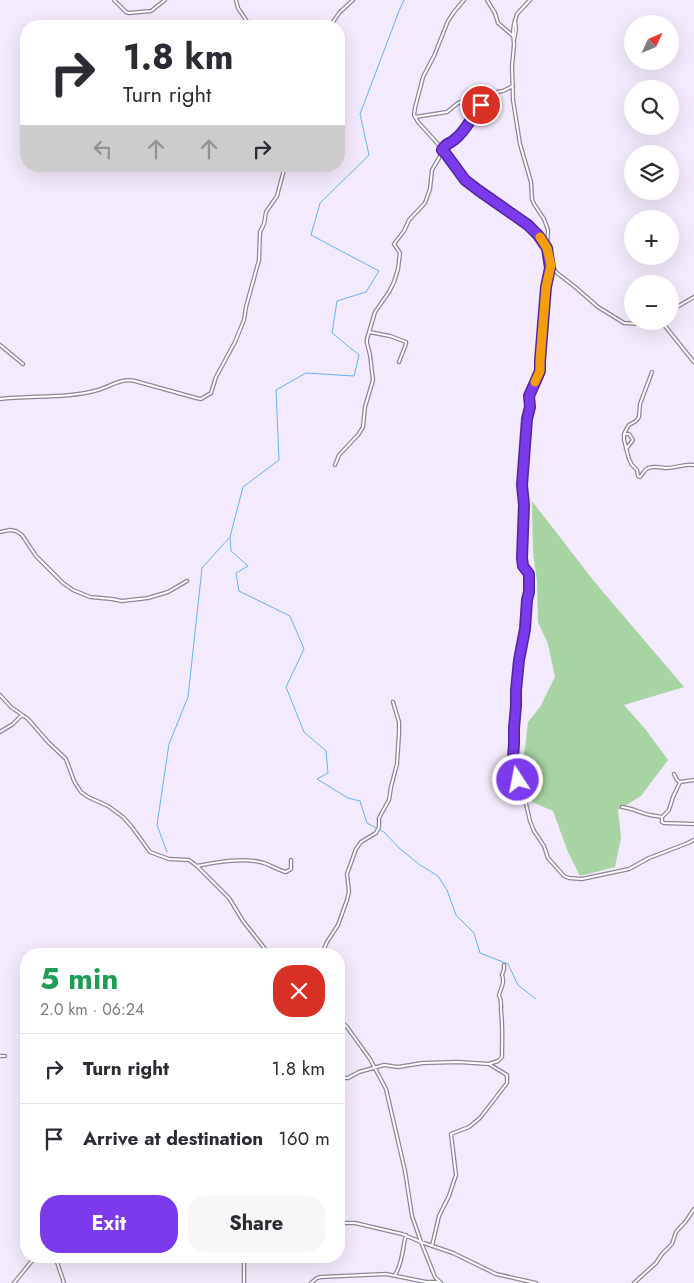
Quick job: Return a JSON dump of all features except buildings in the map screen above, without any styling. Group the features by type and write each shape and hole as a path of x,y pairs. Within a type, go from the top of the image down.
{"street":[{"path":"114,0 129,13 151,11 165,0"},
{"path":"236,0 238,8 246,20"},
{"path":"334,20 353,0"},
{"path":"464,0 448,22 423,77 414,108 415,117 465,180 528,225 547,248"},
{"path":"488,0 498,23 509,31 514,41"},
{"path":"513,38 515,18 530,0"},
{"path":"515,18 516,29 512,66 516,120 520,144 531,182 533,201 544,219 548,230 547,248 551,265 546,294 541,367 529,396 530,407 527,419 522,485 524,505 522,558 523,566 529,574 529,592 516,680 513,764 532,825 544,846 548,858 564,876 582,879 629,868 694,840"},
{"path":"509,31 513,30"},
{"path":"415,117 447,112 458,103 503,91 513,86"},
{"path":"335,465 339,455 363,427 365,406 373,380 367,343 375,312 389,292 396,276 400,253 394,244 404,231 407,222 425,203 430,189 432,170 448,143 454,140 469,124 472,117 478,111 482,102 480,96"},
{"path":"0,399 79,394 100,390 127,380 201,399 211,393 216,377 235,342 244,320 259,260 260,232 264,224 266,212 277,196 283,172"},
{"path":"551,265 557,273 598,307 624,323"},
{"path":"679,306 694,297"},
{"path":"668,330 694,362"},
{"path":"369,332 390,336 406,342 399,362"},
{"path":"0,345 23,364"},
{"path":"652,372 640,404 639,418 626,428 624,434 628,459 637,470 639,477 650,468 694,465"},
{"path":"624,434 629,434 633,440 626,449"},
{"path":"0,532 16,530 22,535 36,556 63,584 90,597 112,598 122,601 148,598 168,592 188,581"},
{"path":"0,695 11,707 28,720 66,759 74,781 82,792 88,797 108,806 123,818 150,852 169,859 189,860 197,866 229,898 243,921 264,948"},
{"path":"324,948 338,925 347,900 349,892 347,874 356,849 361,842 376,833 379,827 379,818 389,800 390,787 397,764 399,733 399,722 393,702"},
{"path":"0,732 13,724 22,715"},
{"path":"674,774 680,782"},
{"path":"680,782 694,780"},
{"path":"662,817 669,810 680,782"},
{"path":"622,807 628,807 651,816 662,817"},
{"path":"662,817 662,822 664,823 694,824"},
{"path":"197,866 225,861 248,861 263,863 286,872 291,869 291,860"},
{"path":"345,1078 384,1065 408,1066 423,1063 458,1062 489,1064 498,1061 502,1057 503,1024 500,995 504,979 502,975 504,965"},
{"path":"345,1026 374,1067 386,1089 406,1171 412,1216 435,1277 440,1282"},
{"path":"0,1056 5,1056"},
{"path":"432,1246 439,1216 456,1175 451,1134 473,1125 507,1084 507,1075 489,1064"},
{"path":"634,1283 656,1263 672,1244 676,1232 694,1209"},
{"path":"345,1223 355,1223 406,1235 453,1253 496,1274 536,1283"},
{"path":"395,1275 402,1258 406,1235"},
{"path":"14,1283 29,1263"},
{"path":"57,1263 64,1283"},
{"path":"244,1263 244,1283"},
{"path":"311,1283 321,1277 386,1274 426,1282 440,1282"}],"green space":[{"path":"532,501 593,580 684,687 624,705 646,730 668,760 641,796 618,810 621,838 615,867 580,876 568,852 553,811 532,802 519,775 528,722 540,707 555,677 548,644 538,622 537,581 533,553"}],"waterway":[{"path":"404,0 360,114 369,155 320,203 311,235 379,271 366,292 337,301 332,333 359,355 354,376 306,373 276,390 279,460 243,487 230,537 231,551 248,566 236,573 239,591 290,616 304,649 286,687 304,732 326,751 328,773 317,779 348,798 360,801 367,823 384,832 399,848 420,865 438,876 447,890 456,915 474,933 480,953 508,964 518,985 536,999"},
{"path":"167,852 157,825 169,744 188,697 202,568 229,538"}],"slow traffic":[{"path":"535,382 541,367 546,287 551,265 547,248 540,237"}],"route":[{"path":"481,105 469,124 454,140 446,144 442,150 465,180 534,230 547,248 551,265 546,287 541,367 529,396 530,407 527,419 522,485 524,518 522,558 523,566 529,574 529,592 516,690 513,764 518,780"}]}
